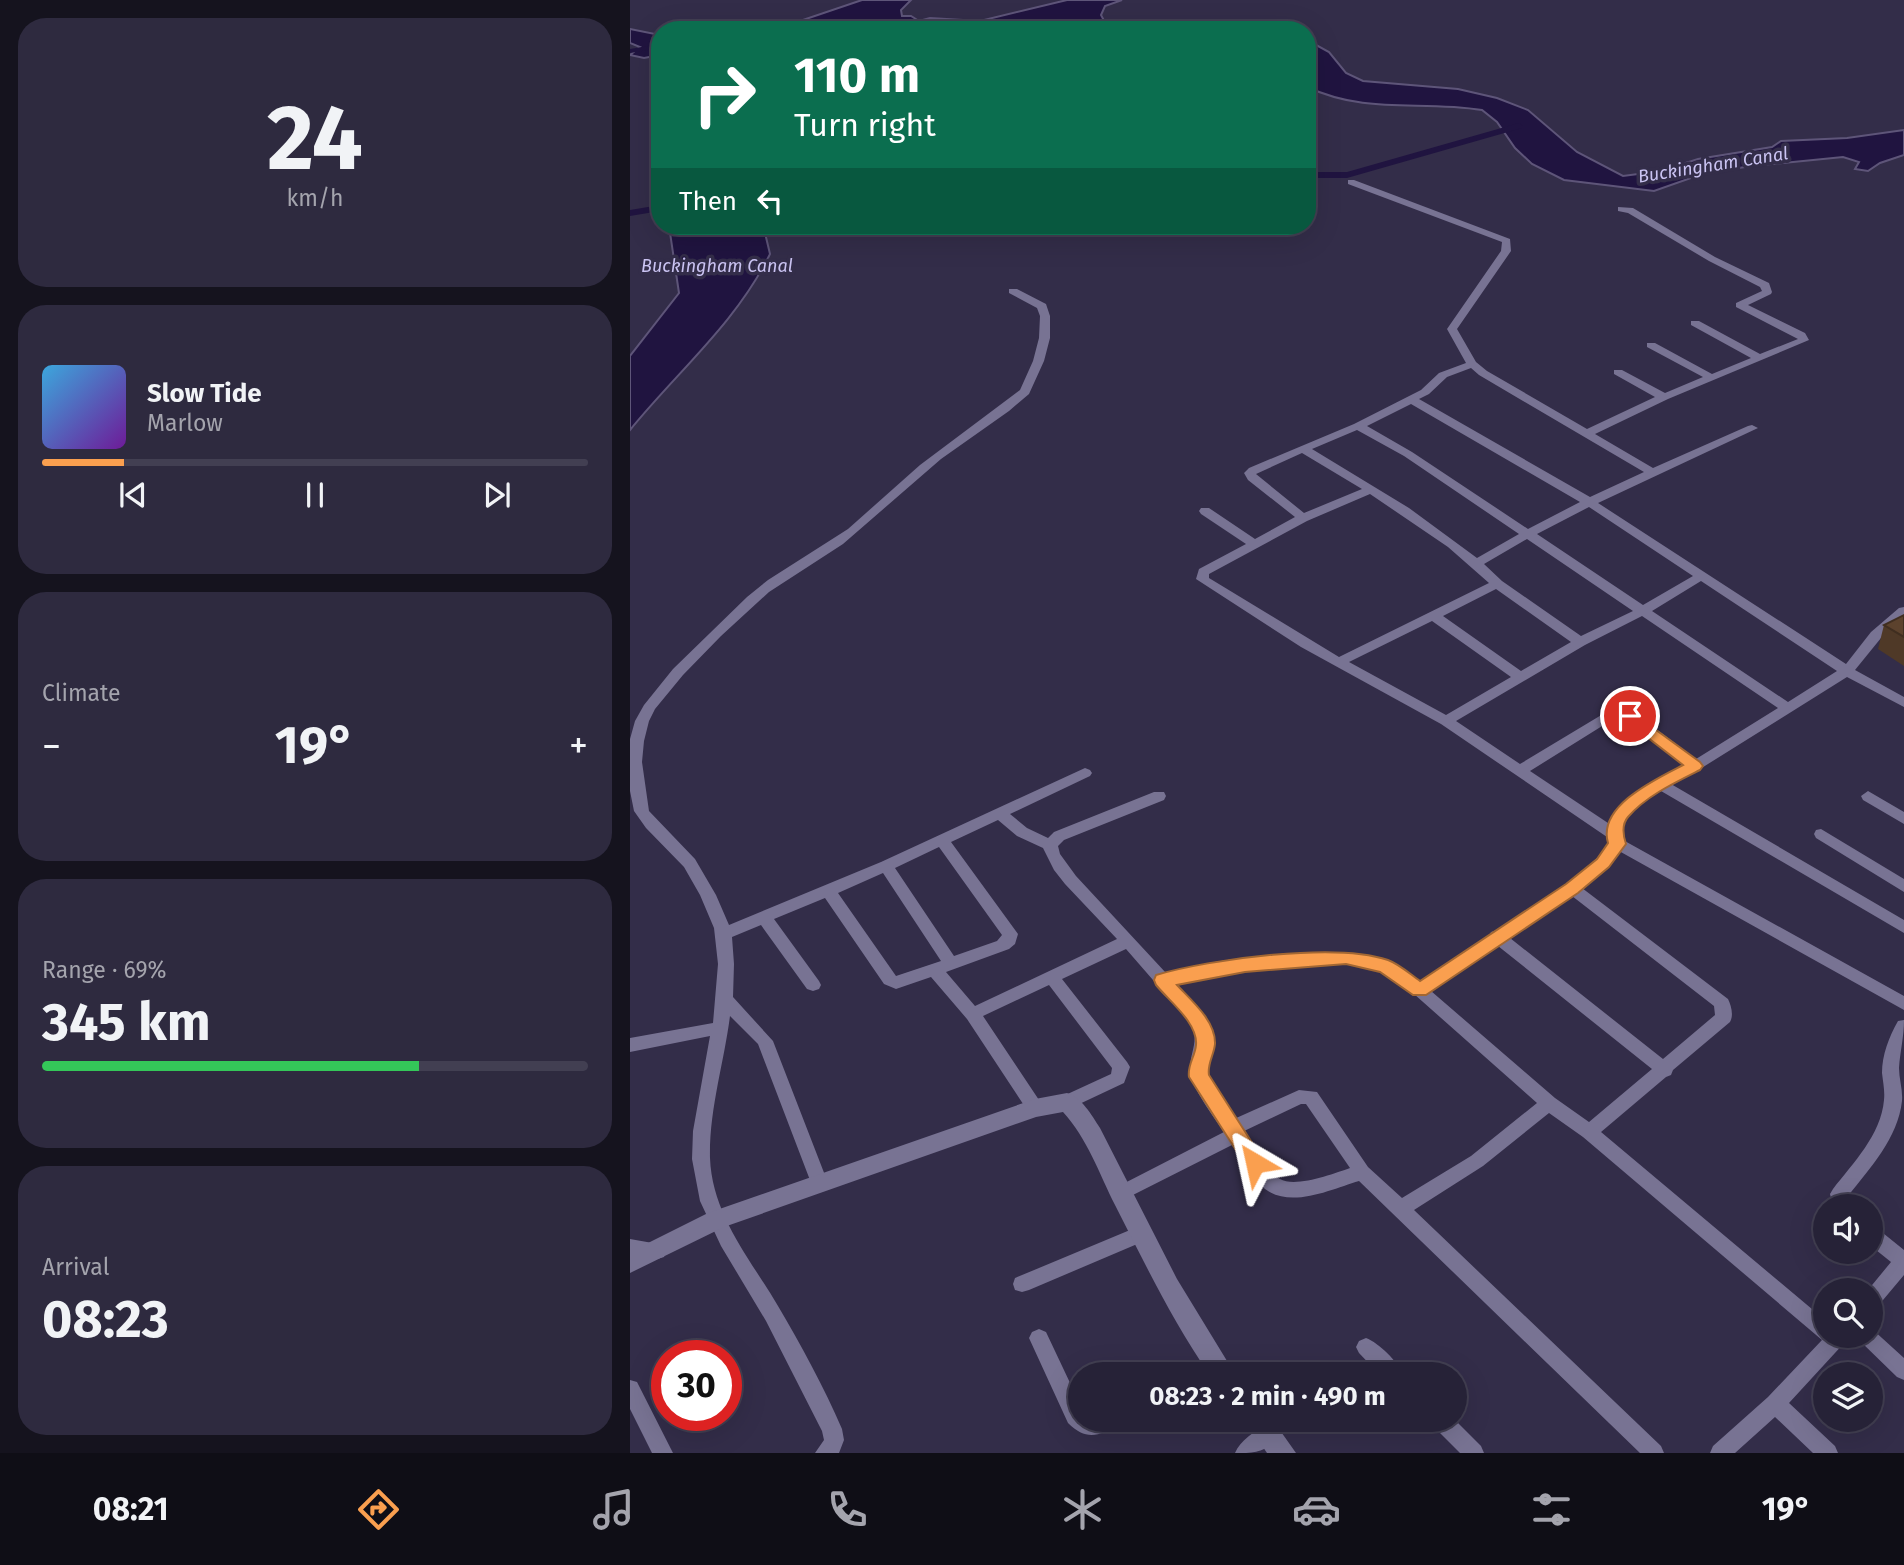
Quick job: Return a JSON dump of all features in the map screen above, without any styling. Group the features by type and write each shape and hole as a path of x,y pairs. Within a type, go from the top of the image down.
{"street":[{"path":"1351,182 1507,241 1506,251 1452,329 1472,364 1652,472"},
{"path":"1587,433 1710,377 1804,340 1801,335 1740,305 1767,292 1768,288 1630,210 1621,209"},
{"path":"832,1451 835,1437 832,1429 773,1314 716,1220 704,1182 701,1159 707,1101 724,999 724,934 698,876 685,857 646,818 640,808 635,764 638,734 642,718 651,704 688,662 764,589 841,540 934,459 1025,392 1047,325 1042,306 1013,291"},
{"path":"1695,323 1759,358"},
{"path":"1651,345 1710,377"},
{"path":"1303,518 1250,473 1358,426 1424,393 1443,375 1472,364"},
{"path":"1618,372 1664,397"},
{"path":"1411,398 1589,502 1847,671 1904,703"},
{"path":"1358,426 1408,454 1787,708"},
{"path":"1477,563 1527,533 1589,502 1752,428"},
{"path":"1303,449 1427,522 1477,563 1497,584 1580,642"},
{"path":"1370,490 1303,518 1203,572 1202,579 1339,662 1446,721 1521,770 1616,839 1904,1004"},
{"path":"1205,511 1255,544"},
{"path":"1446,721 1580,642 1641,612 1703,575"},
{"path":"1339,662 1497,584"},
{"path":"1412,985 1497,936 1572,888 1603,863 1616,839 1618,815 1660,784 1695,766 1847,671 1877,635 1904,611"},
{"path":"1434,616 1521,677"},
{"path":"1521,770 1613,713 1630,716 1695,766"},
{"path":"724,934 829,892 1085,773"},
{"path":"1660,784 1904,927"},
{"path":"1050,845 1059,836 1159,796"},
{"path":"1868,796 1904,819"},
{"path":"1000,813 1022,832 1050,845"},
{"path":"1821,834 1904,886"},
{"path":"829,892 890,980 902,983 933,968 1003,945 1009,940 1010,934 943,841"},
{"path":"1050,845 1053,857 1094,908 1128,941 1200,1023 1206,1036 1198,1068 1199,1077 1233,1132 1273,1186 1282,1190 1312,1186 1362,1172"},
{"path":"886,866 950,962"},
{"path":"1572,888 1722,1003 1724,1017 1589,1132"},
{"path":"765,919 813,985"},
{"path":"1497,936 1665,1070"},
{"path":"972,1014 1128,941"},
{"path":"1163,980 1245,965 1346,958 1385,966 1412,985 1549,1103 1589,1132 1813,1319"},
{"path":"933,968 972,1014 1035,1108"},
{"path":"630,1263 716,1220 1035,1108 1068,1102 1118,1078 1121,1067 1051,976"},
{"path":"724,999 765,1041 819,1182"},
{"path":"1840,1194 1875,1147 1886,1124 1893,1101 1891,1067 1898,1036 1904,1026"},
{"path":"630,1045 719,1028"},
{"path":"1121,1193 1299,1097 1311,1097 1362,1172 1654,1453"},
{"path":"1068,1102 1095,1137 1121,1193 1211,1362"},
{"path":"1400,1209 1477,1161 1549,1103"},
{"path":"1022,1284 1142,1233"},
{"path":"1883,1244 1904,1261 1883,1286"},
{"path":"630,1247 657,1251"},
{"path":"1039,1338 1068,1401"},
{"path":"1366,1347 1381,1362"},
{"path":"1720,1453 1775,1404 1821,1348"},
{"path":"1880,1348 1904,1371"},
{"path":"630,1389 663,1453"},
{"path":"1775,1404 1828,1453"},
{"path":"1453,1432 1474,1453"},
{"path":"1245,1453 1269,1436"}],"water":[{"path":"862,0 911,0 901,10 902,16 911,16 919,21 800,21"},
{"path":"1067,0 1122,0 1105,6 1101,15 1104,21 980,21"},
{"path":"930,18 980,21 919,21"},
{"path":"630,29 651,33 651,57 630,55 640,47 630,43"},
{"name":"Buckingham Canal","path":"1316,45 1329,52 1346,73 1363,81 1458,89 1497,98 1528,110 1577,152 1623,176 1661,171 1698,159 1772,147 1781,141 1847,138 1904,130 1904,155 1880,163 1868,171 1855,169 1859,162 1843,157 1752,166 1705,173 1654,191 1564,180 1532,164 1515,148 1497,122 1482,110 1373,104 1329,96 1316,91"},
{"name":"Buckingham Canal","path":"670,235 765,235 770,254 741,302 630,430 630,356 679,293"}],"building":[{"path":"1904,615 1904,637 1884,625"}],"waterway":[{"path":"630,51 651,48"},
{"path":"1316,175 1347,175 1519,126"},
{"path":"630,213 651,210"}],"route":[{"path":"1255,1163 1199,1077 1198,1068 1206,1036 1200,1023 1163,980 1245,965 1346,958 1367,960 1385,966 1420,990 1572,888 1603,863 1617,844 1614,834 1618,815 1660,784 1695,766 1630,716"}]}
